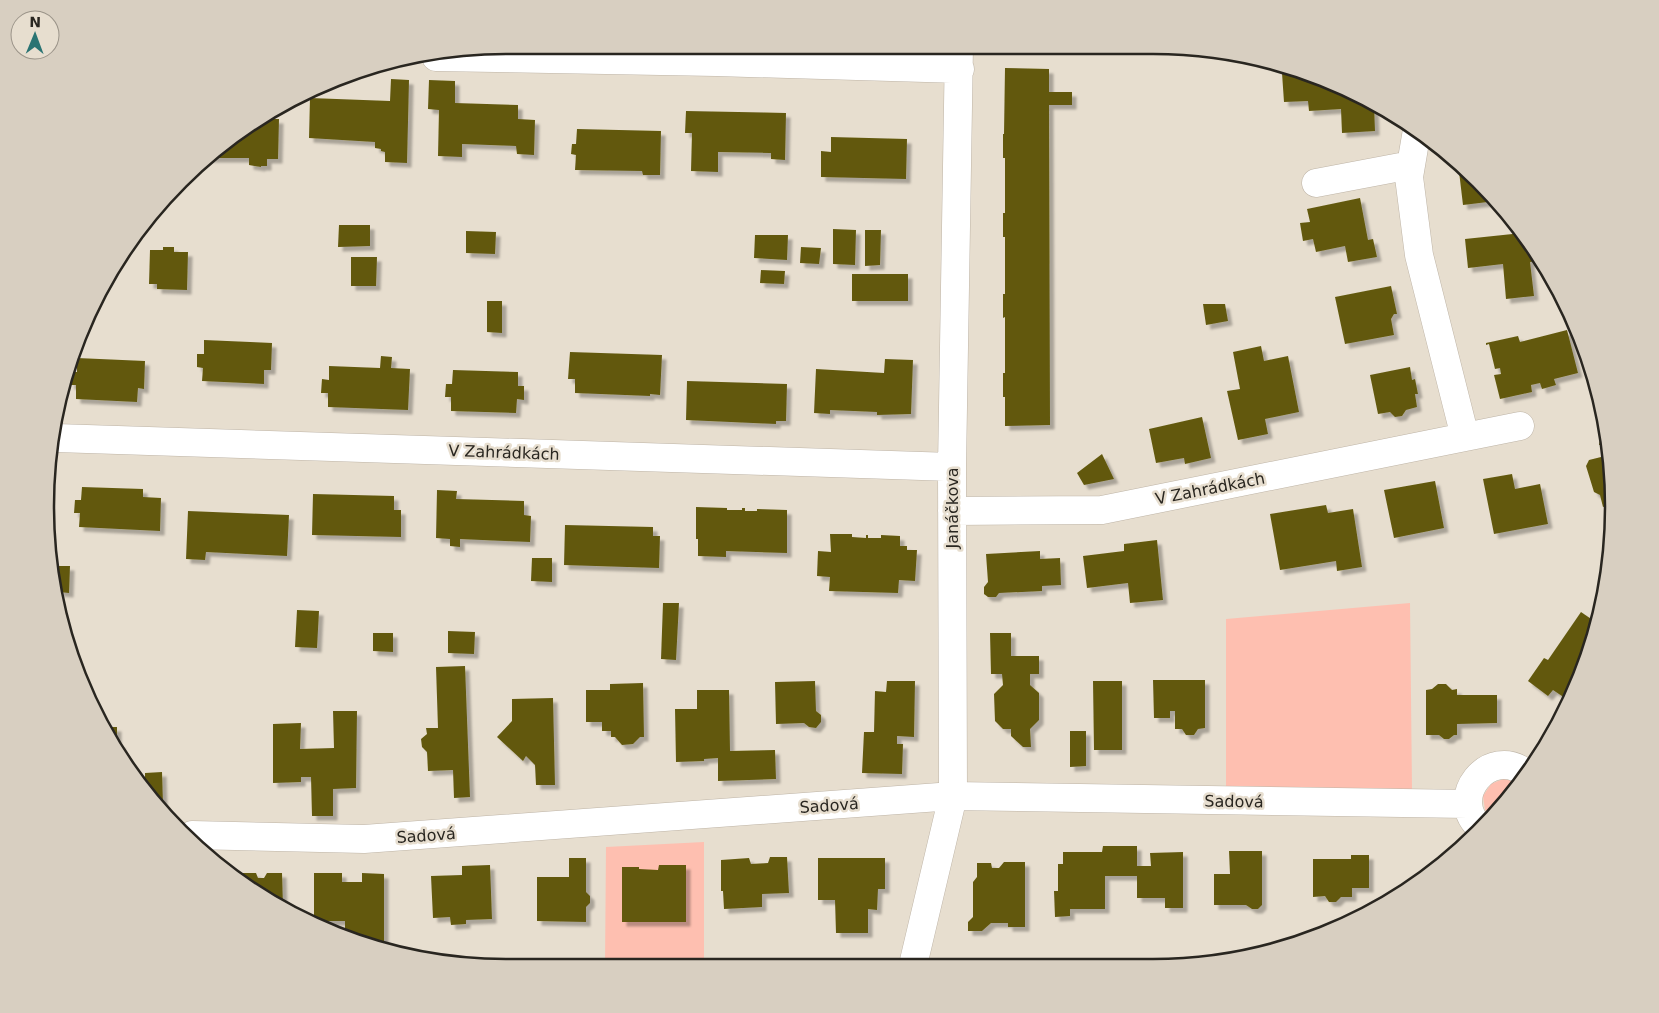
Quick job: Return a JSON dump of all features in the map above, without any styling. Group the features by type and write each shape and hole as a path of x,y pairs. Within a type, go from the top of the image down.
{"street":[{"path":"460,57 716,54 960,57"},
{"name":"Janáčkova","path":"914,959 953,796 952,467 960,57"},
{"path":"1416,138 1409,177 1419,255 1465,437"},
{"path":"1316,184 1411,165"},
{"name":"V Zahrádkách","path":"952,511 1102,510 1520,426"},
{"name":"V Zahrádkách","path":"59,438 952,467"},
{"path":"1477,823 1471,815 1468,804 1469,792 1481,773 1492,767 1503,765 1520,770"},
{"name":"Sadová","path":"195,835 364,840 953,796 1468,804"}],"shaded area":[{"path":"1410,603 1412,789 1226,789 1226,619"},
{"path":"1503,779 1512,781 1487,812 1483,796 1491,784"},
{"path":"704,842 704,959 605,959 606,847"}],"building":[{"path":"1005,68 1049,69 1049,92 1072,92 1072,105 1049,105 1050,425 1005,426 1003,373 1005,373 1005,317 1003,318 1003,294 1005,294 1005,237 1003,237 1003,213 1005,213 1005,158 1003,158 1003,134"},
{"path":"1282,73 1326,88 1374,111 1375,131 1342,133 1341,109 1309,111 1308,101 1284,102"},
{"path":"391,79 409,80 407,163 385,162 385,152 375,148 375,142 309,138 310,98 390,101"},
{"path":"429,80 455,81 455,103 518,105 518,119 535,120 534,155 517,154 516,146 462,144 462,157 438,156 439,110 428,109"},
{"path":"686,111 786,113 785,160 771,159 771,153 718,152 718,172 691,171 692,133 685,133"},
{"path":"272,119 279,119 278,159 267,159 267,166 261,167 249,165 249,158 218,158"},
{"path":"577,129 661,131 660,175 643,175 642,171 575,170 576,155 571,154 572,144 576,144"},
{"path":"831,137 907,139 906,179 821,177 821,151 831,152"},
{"path":"1459,174 1488,202 1463,205"},
{"path":"1360,198 1368,240 1373,239 1377,257 1348,262 1345,246 1316,252 1313,239 1303,241 1300,223 1310,222 1307,209"},
{"path":"339,225 370,225 370,246 338,247"},
{"path":"833,229 856,230 855,265 833,264"},
{"path":"865,230 881,230 880,265 865,266"},
{"path":"466,231 496,232 495,254 466,253"},
{"path":"1514,234 1533,262 1530,262 1534,296 1506,299 1503,264 1468,268 1465,239"},
{"path":"755,235 788,235 787,260 754,258"},
{"path":"163,247 174,247 174,252 188,252 187,290 157,289 157,284 149,284 150,250 163,250"},
{"path":"801,247 821,248 819,264 800,263"},
{"path":"351,257 377,257 376,286 351,286"},
{"path":"761,270 785,271 784,284 760,283"},
{"path":"852,274 908,274 908,301 852,301"},
{"path":"1391,286 1397,314 1394,314 1391,319 1394,335 1345,344 1335,297"},
{"path":"487,301 502,301 502,333 487,332"},
{"path":"1203,304 1225,304 1228,321 1206,325"},
{"path":"1567,330 1578,373 1554,379 1556,385 1542,389 1540,383 1531,385 1532,392 1500,399 1494,375 1501,374 1500,368 1495,369 1489,344 1486,345 1486,343 1518,336 1520,342"},
{"path":"204,340 272,343 271,370 264,370 264,384 202,381 203,368 197,367 197,354 204,354"},
{"path":"1261,346 1264,361 1288,356 1299,412 1265,419 1268,434 1238,440 1227,391 1240,389 1233,352"},
{"path":"570,352 662,355 660,395 575,393 575,379 568,379"},
{"path":"381,356 392,357 391,368 410,369 408,410 328,407 328,393 321,393 322,379 329,380 329,366 380,368"},
{"path":"79,358 145,361 144,389 138,388 137,402 76,399 76,385 70,385 74,372 77,372"},
{"path":"885,359 913,360 911,414 877,415 877,412 830,410 830,414 814,413 816,369 884,373"},
{"path":"1410,367 1412,380 1415,379 1418,394 1415,394 1417,407 1406,410 1402,416 1395,417 1390,412 1378,414 1370,375"},
{"path":"453,370 518,372 518,386 524,386 524,400 517,399 516,413 451,411 451,397 445,397 446,384 452,384"},
{"path":"687,381 787,384 786,421 776,421 776,424 686,420"},
{"path":"1202,417 1211,458 1185,464 1184,458 1156,463 1149,429"},
{"path":"1602,453 1605,506 1603,507 1600,495 1594,492 1586,466 1589,460 1601,457"},
{"path":"1102,454 1114,479 1084,485 1077,473"},
{"path":"1512,474 1515,489 1540,484 1548,524 1494,534 1483,479"},
{"path":"1435,481 1444,528 1394,538 1384,490"},
{"path":"82,487 143,489 143,497 161,498 160,531 79,527 80,513 74,513 75,500 81,500"},
{"path":"437,490 457,491 456,499 524,501 524,515 531,516 530,542 460,539 460,547 450,546 450,539 436,538"},
{"path":"313,494 394,496 394,510 401,510 401,537 312,535"},
{"path":"1326,505 1328,513 1353,509 1362,567 1337,571 1336,561 1280,570 1270,514"},
{"path":"696,507 727,508 727,510 742,510 742,508 745,508 745,511 757,511 757,509 787,510 787,553 726,551 726,557 698,556"},
{"path":"188,511 289,515 287,556 206,552 205,560 186,559"},
{"path":"565,525 653,527 653,536 660,536 659,568 564,565"},
{"path":"830,534 852,534 852,537 866,538 866,535 868,535 868,538 881,538 881,535 900,536 900,546 907,546 907,550 917,550 915,581 899,580 898,593 829,591 830,577 817,576 818,551 831,552"},
{"path":"1157,540 1163,600 1130,603 1128,583 1087,588 1083,556 1124,551 1124,544"},
{"path":"1040,551 1040,559 1060,558 1061,585 1042,586 1042,591 999,593 996,597 988,597 984,594 984,587 988,582 986,554"},
{"path":"532,558 552,558 552,582 531,581"},
{"path":"58,566 70,566 69,593 62,592"},
{"path":"663,603 679,603 676,660 661,659"},
{"path":"297,610 319,611 317,648 295,647"},
{"path":"1581,612 1591,619 1563,697 1553,690 1548,696 1528,681 1544,658 1548,660"},
{"path":"448,631 475,632 474,654 448,653"},
{"path":"373,633 393,633 393,652 373,651"},
{"path":"990,633 1011,633 1011,656 1039,656 1039,674 1030,674 1030,685 1039,693 1039,720 1030,729 1031,747 1023,747 1011,736 1011,729 1003,729 995,721 994,694 1003,685 1002,674 991,674"},
{"path":"465,666 470,797 454,798 453,770 428,771 427,752 422,747 421,739 427,734 426,728 438,728 436,667"},
{"path":"1153,680 1205,680 1205,728 1198,729 1194,735 1186,735 1182,729 1175,729 1175,711 1170,711 1170,718 1154,718"},
{"path":"815,681 816,711 821,715 821,722 816,728 809,727 804,723 776,724 775,682"},
{"path":"887,681 915,681 914,737 897,736 897,744 903,744 902,774 862,773 864,732 874,732 875,691 886,692"},
{"path":"1093,681 1122,681 1122,750 1094,750"},
{"path":"643,683 644,737 640,737 633,744 622,745 615,737 611,737 611,731 602,731 602,722 586,722 586,690 610,690 610,684"},
{"path":"1438,684 1446,684 1452,690 1457,689 1457,695 1497,695 1497,723 1457,724 1457,735 1449,739 1444,739 1439,735 1426,735 1426,690 1432,689"},
{"path":"697,690 729,690 730,751 775,750 776,779 718,781 718,758 704,759 704,761 676,762 675,709 697,709"},
{"path":"553,698 555,785 536,785 535,765 526,756 523,761 497,737 512,721 512,699"},
{"path":"333,711 357,711 356,788 333,789 333,816 312,816 311,777 301,777 301,782 273,783 273,724 301,723 300,749 334,748"},
{"path":"111,727 117,727 117,738"},
{"path":"1070,731 1086,731 1086,766 1070,767"},
{"path":"162,772 163,801 145,779 145,773"},
{"path":"1103,846 1137,846 1137,866 1151,866 1150,853 1183,852 1183,908 1165,908 1165,898 1137,898 1137,876 1105,876 1105,909 1070,909 1070,916 1055,917 1054,891 1058,891 1058,864 1063,864 1063,852 1102,852"},
{"path":"1229,851 1262,851 1262,905 1258,909 1252,909 1246,905 1214,905 1214,874 1230,874"},
{"path":"1351,855 1369,855 1369,888 1352,888 1352,897 1341,897 1336,902 1329,902 1325,896 1313,897 1313,859 1351,859"},
{"path":"770,857 787,857 789,893 762,894 762,907 724,909 723,891 721,891 721,860 749,858 751,864 768,863"},
{"path":"569,858 586,858 586,892 590,896 590,903 586,907 586,922 537,921 537,877 569,877"},
{"path":"818,858 885,858 885,889 878,889 877,910 868,909 868,933 836,933 835,900 818,900"},
{"path":"1004,862 1025,862 1025,927 1008,927 1008,923 991,923 982,931 968,931 968,922 973,917 973,882 977,877 977,863 991,863 992,868 999,868"},
{"path":"490,865 492,919 466,920 466,924 451,925 450,917 433,918 431,876 462,875 462,866"},
{"path":"659,865 686,865 686,922 622,922 622,867 658,870"},
{"path":"241,873 256,873 258,878 264,878 267,873 282,873 283,901"},
{"path":"314,873 342,873 342,882 362,882 362,873 384,874 384,942 345,929 345,921 324,921 314,917"}]}
